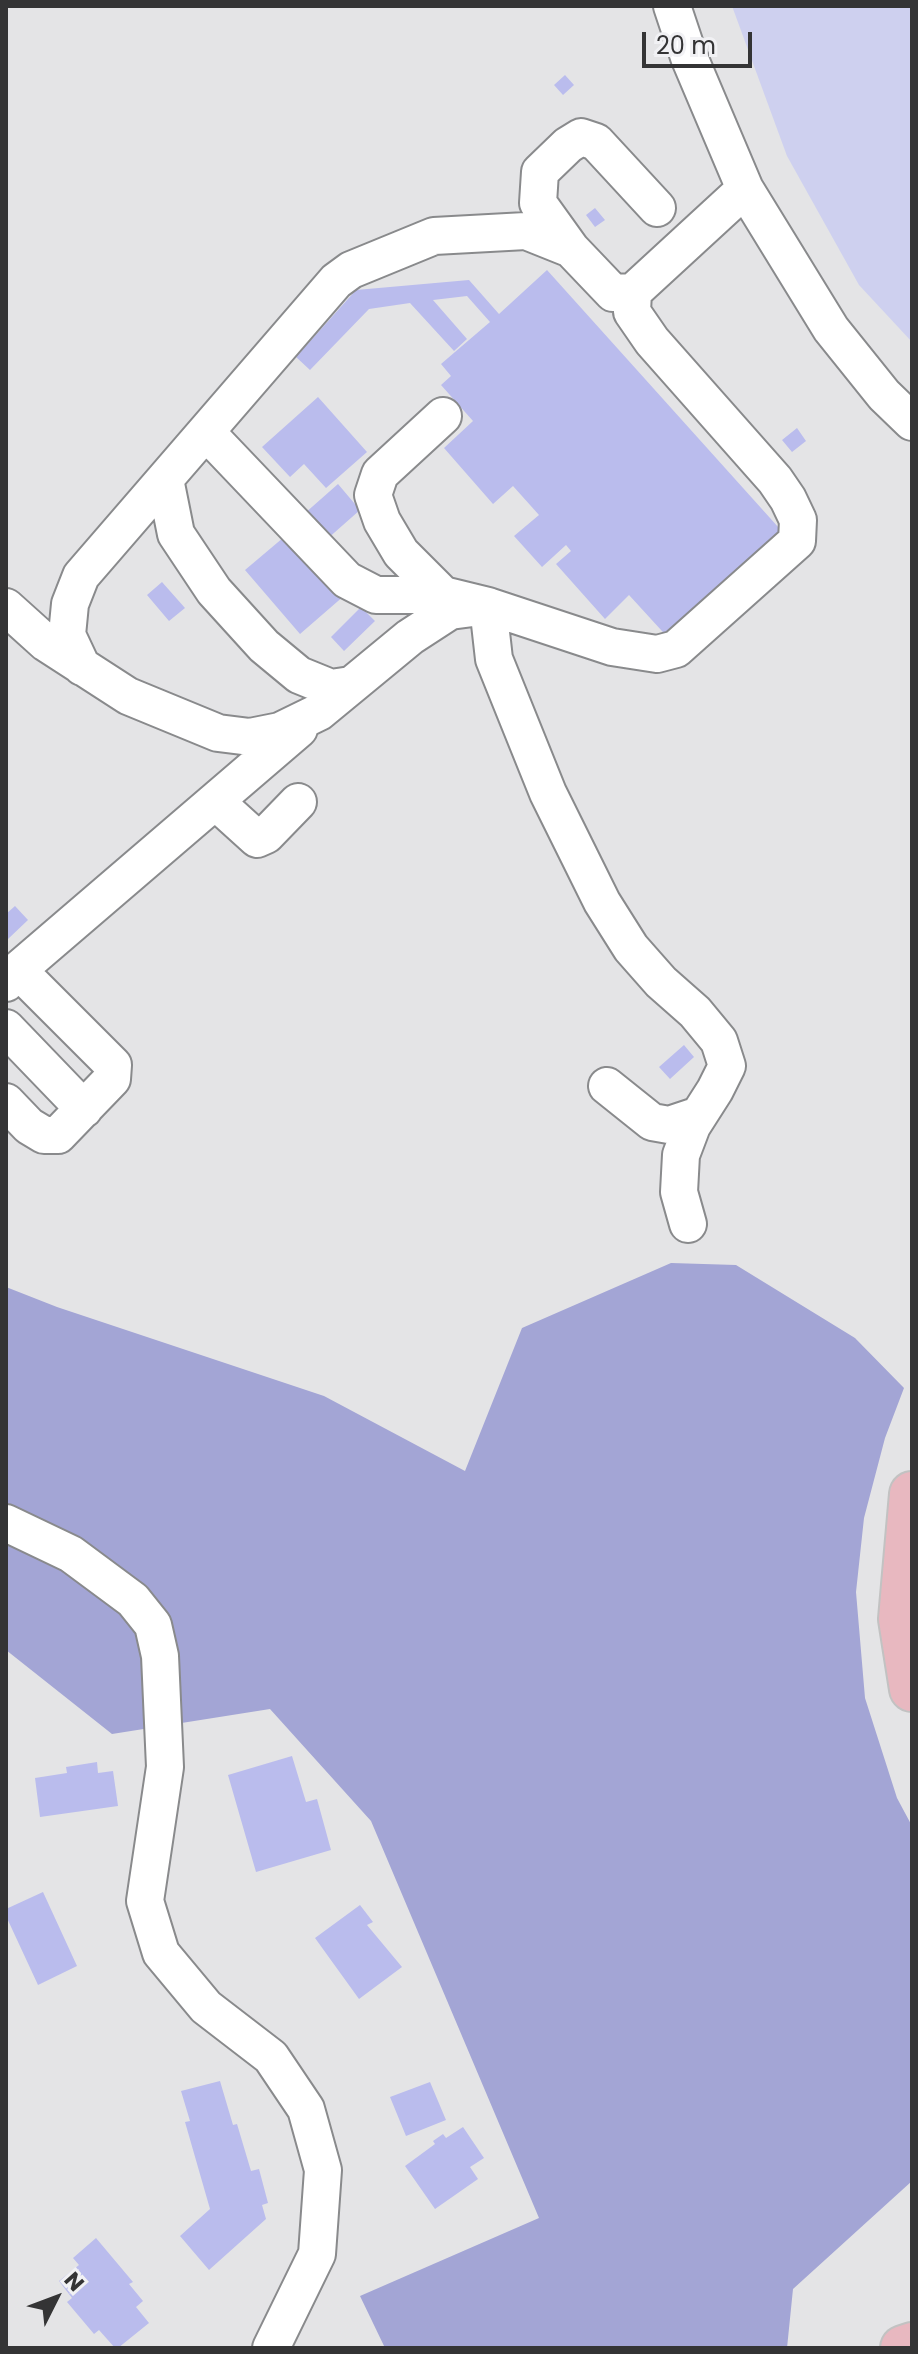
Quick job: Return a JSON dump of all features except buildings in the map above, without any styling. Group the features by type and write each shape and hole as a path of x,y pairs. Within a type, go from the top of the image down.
{"main road":[{"path":"912,1494 901,1619 912,1689"},
{"path":"903,2348 912,2345"}],"street":[{"path":"672,6 689,57 745,189 831,329 884,395 912,422"},
{"path":"657,208 596,142 581,137 540,172 538,203 571,249 613,293 633,292 745,189"},
{"path":"82,667 67,635 70,604 81,576 336,281 351,270 434,236 526,231 571,249"},
{"path":"206,432 347,580 376,595 443,595 488,606 612,647 657,654 676,649 797,541 798,520 775,480 652,341 632,312 633,292"},
{"path":"443,416 380,474 373,495 382,521 401,553 443,595"},
{"path":"165,479 176,534 214,591 264,646 299,675 331,688 351,685"},
{"path":"6,1102 29,1126 44,1135 58,1135 112,1079 113,1065 12,976 410,637 450,611 488,606"},
{"path":"488,606 494,659 548,793 602,902 631,948 661,982 695,1012 719,1041 727,1066 692,1126 681,1155 679,1192 688,1224"},
{"path":"6,607 46,643 128,696 218,733 250,737 280,731 319,712"},
{"path":"215,801 257,839 266,835 298,802"},
{"path":"6,1028 84,1109"},
{"path":"607,1086 652,1122 669,1125 699,1115"},
{"path":"6,1523 71,1554 133,1600 153,1625 160,1656 165,1767 145,1901 161,1953 206,2007 271,2057 306,2109 323,2170 317,2254 271,2348"}],"shaded area":[{"path":"732,6 912,6 912,342 859,285 787,156"},
{"path":"671,1263 736,1265 855,1338 904,1388 885,1438 864,1518 856,1592 865,1698 897,1798 912,1826 912,2181 793,2289 787,2348 385,2348 360,2296 539,2218 371,1821 270,1709 112,1734 6,1650 6,1287 324,1396 465,1471 522,1328"}]}
